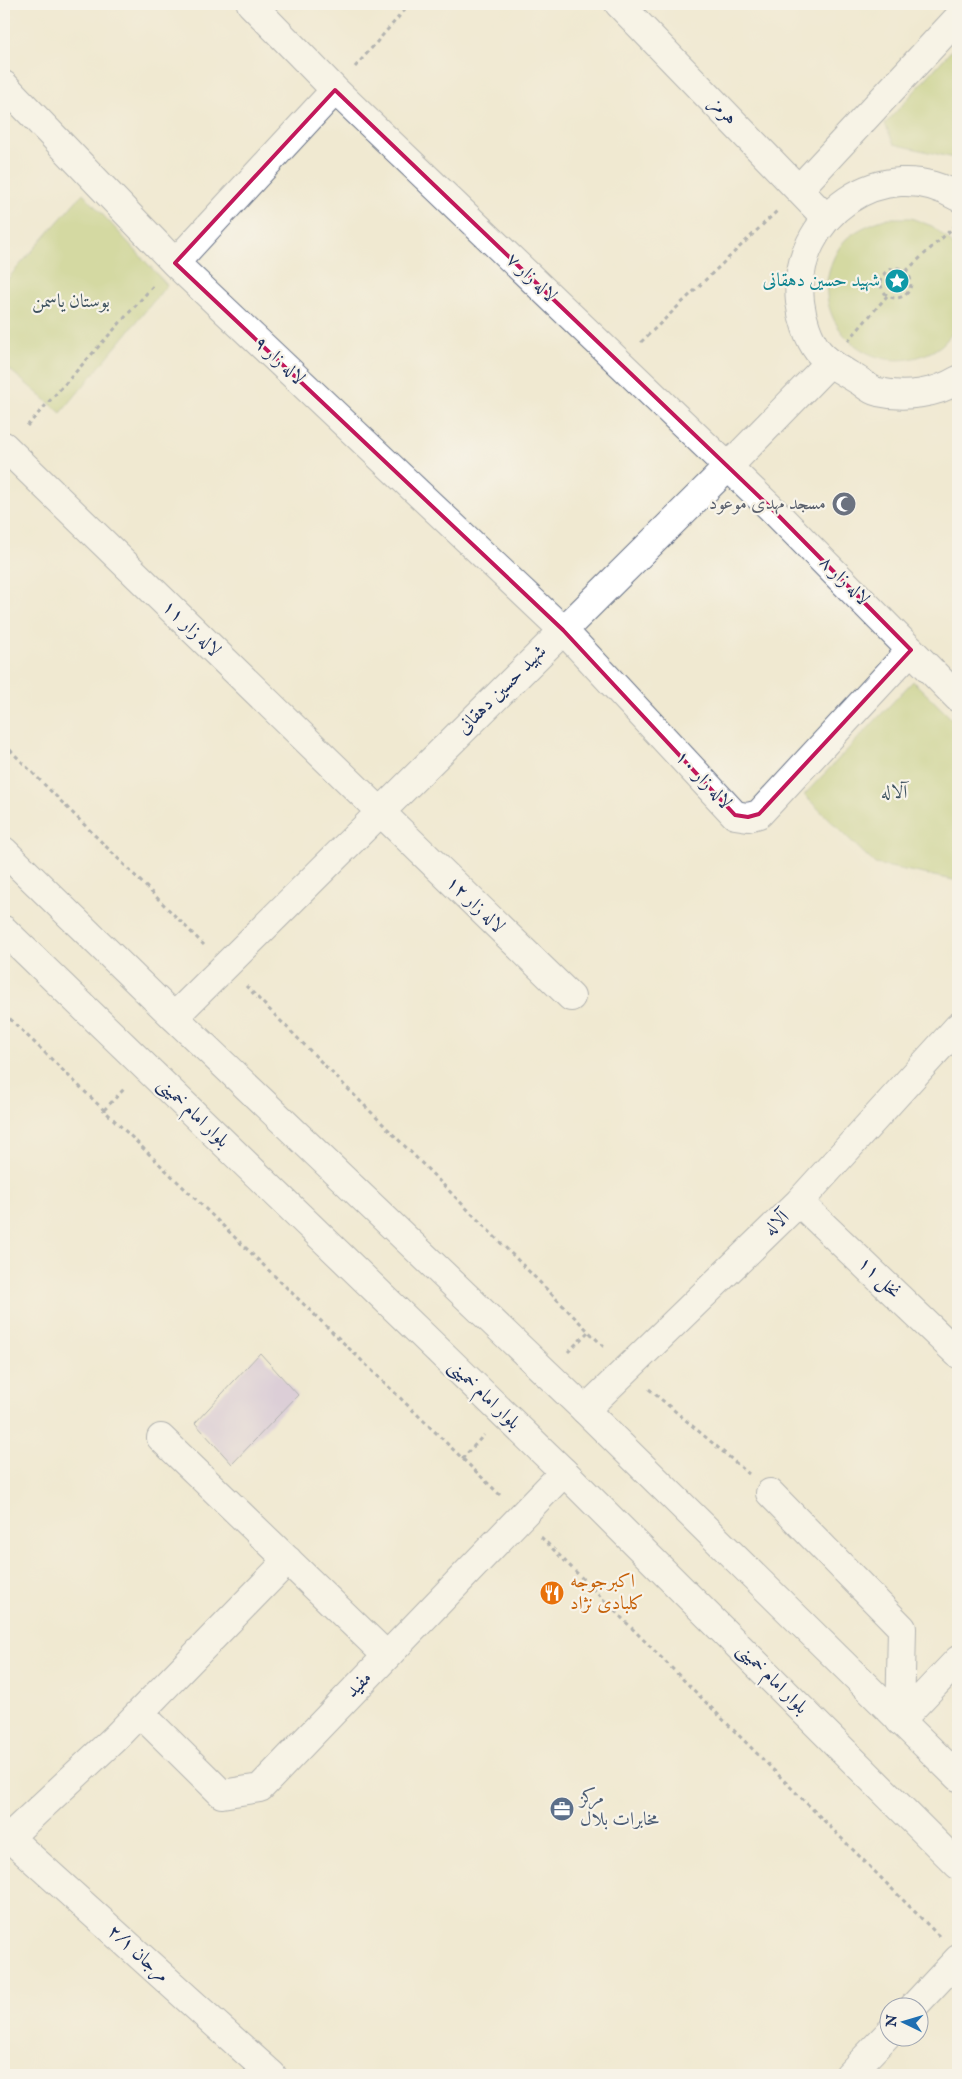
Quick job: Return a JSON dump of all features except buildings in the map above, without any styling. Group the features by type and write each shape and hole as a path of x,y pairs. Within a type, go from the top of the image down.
{"street":[{"name":"لاله زار ۷","path":"251,4 335,90 728,467"},
{"name":"هرمز","path":"619,4 826,218"},
{"path":"799,190 958,18"},
{"name":"لاله زار ۹","path":"4,85 175,262 563,630"},
{"path":"175,262 335,90"},
{"path":"958,197 946,190 913,182 879,185 848,198 826,218 805,251 798,284 802,317 818,351 830,362 876,392 911,396 947,387 958,380"},
{"name":"شهید حسین دهقانی","path":"174,1017 728,467 830,362"},
{"name":"لاله زار ۱۱","path":"5,448 379,812"},
{"name":"لاله زار ۸","path":"728,467 771,508 958,698"},
{"name":"لاله زار ۱۰","path":"563,630 735,815 748,818 759,814 911,650"},
{"name":"لاله زار ۱۲","path":"379,812 570,997"},
{"path":"4,851 174,1017 585,1410 958,1777"},
{"name":"بلوار امام خمینی","path":"4,930 564,1472 958,1865"},
{"name":"آلاله","path":"585,1410 799,1202 958,1027"},
{"name":"نخل ۱۱","path":"799,1202 958,1354"},
{"path":"161,1438 387,1656"},
{"name":"مفید","path":"140,1713 222,1794 260,1788 564,1472"},
{"path":"770,1493 902,1628 900,1720"},
{"path":"5,1837 114,1739 288,1560"},
{"path":"900,1720 958,1660"},
{"name":"مرجان ۲/۱","path":"5,1837 272,2075"},
{"path":"921,1996 951,1950"},
{"path":"849,2075 880,2042"}],"path":[{"path":"335,90 410,4"},
{"path":"619,363 799,190"},
{"path":"906,271 958,223"},
{"path":"5,448 175,262"},
{"path":"895,267 906,271 911,282 908,293 898,299 886,296 881,285 884,273 895,267"},
{"path":"830,362 886,296"},
{"path":"4,744 627,1369 770,1493"},
{"path":"4,1013 520,1516 951,1950"}],"highlighted area":[{"path":"335,90 771,508 911,650 759,814 748,817 735,815 563,630 175,263"}],"green space":[{"path":"958,43 958,159 894,144 885,124"},
{"name":"بوستان یاسمن","path":"83,193 167,285 61,413 4,365 4,283"},
{"path":"888,218 911,218 932,226 950,241 958,254 958,326 939,347 927,354 909,359 891,360 874,356 858,348 845,336 835,322 829,307 827,289 829,271 841,245 857,231"},
{"name":"آلاله","path":"913,681 958,725 958,881 875,864 804,795"}],"place":[{"name":"شهید حسین دهقانی","path":"897,281"},
{"name":"مسجد مهدی موعود","path":"844,504"},
{"name":"اکبرجوجه کلبادی نژاد","path":"552,1593"},
{"name":"مرکز مخابرات بلال","path":"562,1809"}]}
